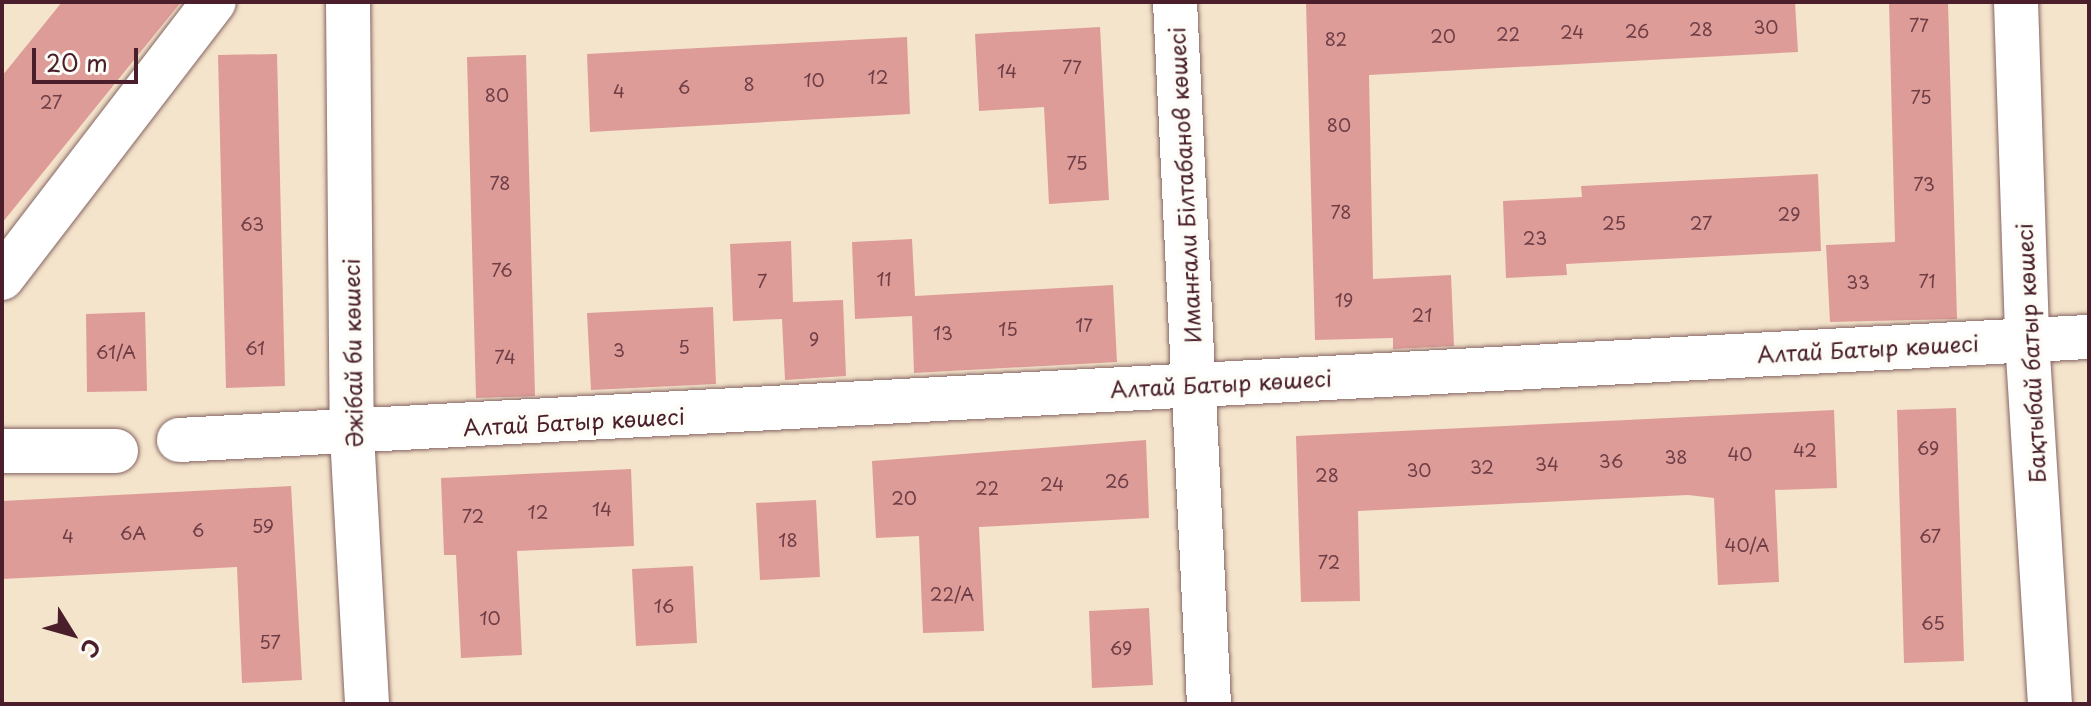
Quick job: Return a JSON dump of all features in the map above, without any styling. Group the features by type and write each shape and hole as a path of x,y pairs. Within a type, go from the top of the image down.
{"street":[{"path":"2,278 214,2"},
{"path":"348,2 356,2"},
{"name":"Әжібай би көшесі","path":"348,2 352,435 367,704"},
{"name":"Иманғали Білтабанов көшесі","path":"1175,2 1209,704"},
{"name":"Бақтыбай батыр көшесі","path":"2016,2 2027,339 2050,704"},
{"name":"Алтай Батыр көшесі","path":"179,440 352,435 1195,384 2089,337"},
{"path":"2,451 116,451"}],"building":[{"path":"62,2 181,2 2,223 2,76"},
{"path":"1306,2 1795,2 1798,52 1369,75 1373,279 1451,275 1454,346 1393,349 1393,338 1315,340"},
{"path":"1889,2 1948,2 1957,319 1830,322 1826,245 1895,242"},
{"path":"1100,27 1109,200 1049,204 1044,107 979,111 975,34"},
{"path":"907,37 910,114 590,132 587,54"},
{"path":"277,54 285,386 226,388 218,55"},
{"path":"526,55 535,396 476,398 467,57"},
{"path":"1818,174 1821,251 1566,264 1567,275 1506,278 1503,201 1582,197 1581,186"},
{"path":"912,239 915,296 1113,285 1117,362 914,373 912,316 855,319 852,242"},
{"path":"791,241 793,302 843,300 846,376 785,380 782,319 733,321 730,244"},
{"path":"713,307 716,384 591,390 587,313"},
{"path":"145,312 147,391 87,392 86,314"},
{"path":"1956,408 1964,661 1904,663 1897,410"},
{"path":"1834,410 1837,488 1775,490 1779,582 1718,585 1714,498 1688,495 1358,511 1360,601 1301,602 1296,436"},
{"path":"1146,440 1149,518 979,527 984,631 923,633 919,536 876,538 872,461"},
{"path":"631,469 634,546 517,551 522,655 461,658 456,555 444,555 441,478"},
{"path":"291,486 302,680 242,683 237,567 2,579 2,501"},
{"path":"816,500 820,577 760,580 756,503"},
{"path":"693,566 697,643 636,646 632,569"},
{"path":"1149,608 1153,685 1092,688 1089,611"}]}
